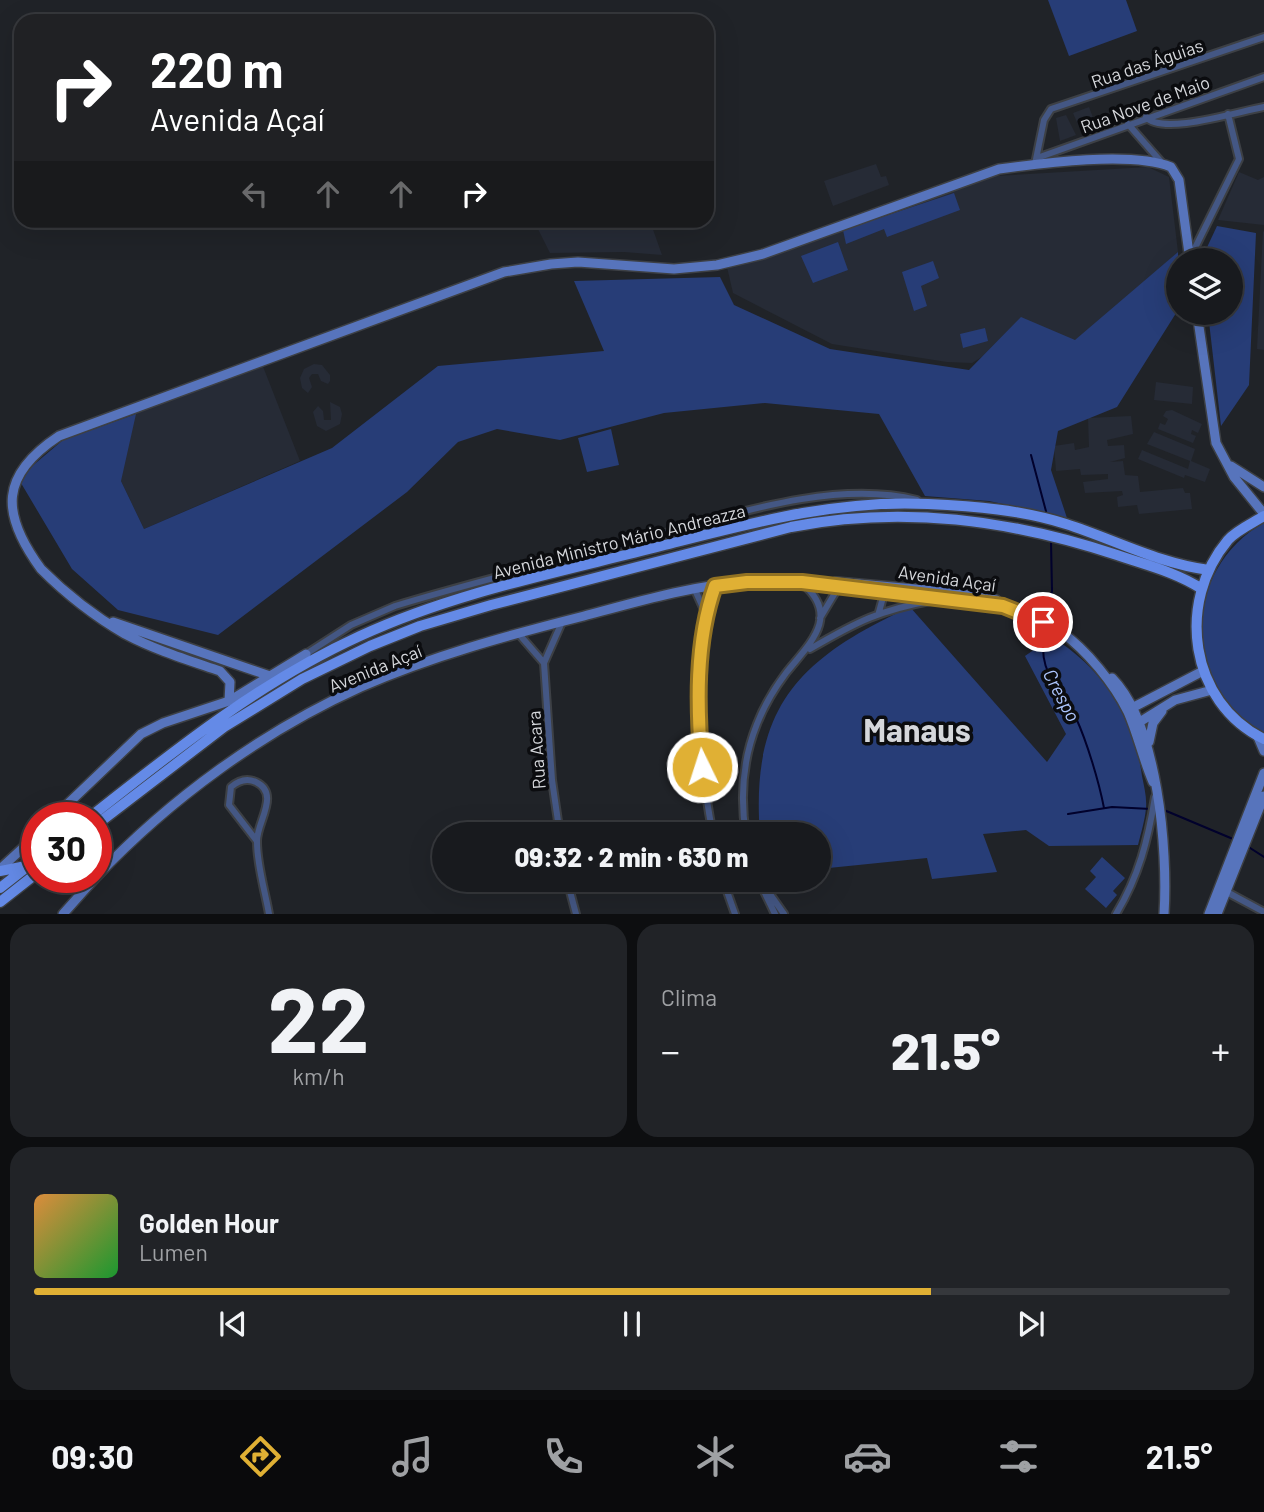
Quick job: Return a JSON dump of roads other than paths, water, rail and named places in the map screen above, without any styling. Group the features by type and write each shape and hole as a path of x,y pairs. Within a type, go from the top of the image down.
{"main road":[{"name":"Avenida Ministro Mário Andreazza","path":"109,802 166,757 308,657 396,620 524,582 720,531 814,510 896,503 983,508 1062,523 1181,566 1209,570"},
{"path":"1261,738 1233,717 1212,690 1203,671 1195,634 1202,589 1209,570 1229,539 1264,515"},
{"name":"Avenida Ministro Mário Andreazza","path":"112,813 224,727 302,679 420,626 819,521 896,516 956,519 1040,531 1180,576 1202,589"},
{"path":"524,582 528,596"},
{"path":"302,679 311,668 308,657"},
{"path":"0,870 21,868"},
{"path":"0,888 21,874"},
{"path":"0,902 21,880"}],"street":[{"name":"Rua das Águias","path":"1036,161 1044,120 1051,109 1264,37"},
{"name":"Rua Nove de Maio","path":"1036,161 1146,117 1264,77"},
{"path":"1146,117 1153,123 1171,126 1264,107"},
{"path":"1196,248 1239,159 1228,114"},
{"path":"1128,124 1163,164"},
{"path":"229,701 230,682 220,671 150,646 98,617 61,589 22,550 6,526 3,499 12,472 23,459 59,436 504,272 578,262 674,269 716,265 763,254 999,169 1036,161 1138,160 1171,167 1179,180 1188,248"},
{"path":"1199,325 1213,430 1224,461 1264,515"},
{"path":"1224,461 1264,487"},
{"path":"308,657 351,625 395,606 745,513 800,500 860,493 929,503"},
{"name":"Avenida Açaí","path":"112,862 148,828 228,764 309,714 361,687 407,669 518,633 746,578 839,585"},
{"name":"Avenida Açaí","path":"715,586 747,582 802,582 979,596 1046,618 1083,644 1124,692 1130,709"},
{"path":"802,582 814,593 820,605 820,618"},
{"path":"808,650 820,618 839,585"},
{"path":"711,822 699,736 705,614 715,586"},
{"path":"879,612 885,589"},
{"name":"Avenida Açaí","path":"885,589 1003,606 1062,633 1130,709"},
{"path":"695,590 705,614"},
{"path":"745,822 743,786 747,756 757,724 787,673 808,650 853,622 879,612 944,599"},
{"path":"98,617 270,676"},
{"name":"Rua Acara","path":"558,822 552,780 544,663 562,622"},
{"path":"518,633 544,663"},
{"path":"150,646 154,636"},
{"name":"Avenida Ministro Mário Andreazza","path":"70,802 141,734 229,701 308,657"},
{"path":"220,671 226,662"},
{"path":"1153,782 1149,754 1130,709 1203,671"},
{"path":"1136,723 1169,703 1212,690"},
{"path":"1124,692 1143,696 1164,693"},
{"path":"1149,754 1153,723 1169,703"},
{"path":"1136,723 1156,794 1165,866 1164,914"},
{"path":"1261,738 1264,751"},
{"path":"1209,914 1264,773"},
{"path":"256,840 229,805 231,787 243,780 257,783 267,792 268,801 256,840 268,914"},
{"path":"1116,914 1131,889 1145,854 1156,794"},
{"path":"1217,914 1264,796"},
{"path":"0,870 21,850"},
{"path":"1226,891 1264,912"},
{"path":"571,892 576,914"},
{"path":"728,892 736,914"},
{"path":"765,892 775,914"},
{"path":"768,892 784,914"},
{"name":"Avenida Açaí","path":"63,914 82,893"}],"waterway":[{"name":"Crespo","path":"1031,455 1047,515"},
{"name":"Crespo","path":"1047,619 1052,591 1051,541"},
{"name":"Crespo","path":"1045,628 1043,644 1046,668 1076,718 1092,762 1104,808"},
{"name":"Crespo","path":"1068,814 1112,807 1151,809"},
{"name":"Crespo","path":"1164,810 1233,839"},
{"name":"Crespo","path":"1247,846 1264,857"}],"district":[{"name":"Manaus","path":"917,729"}]}
